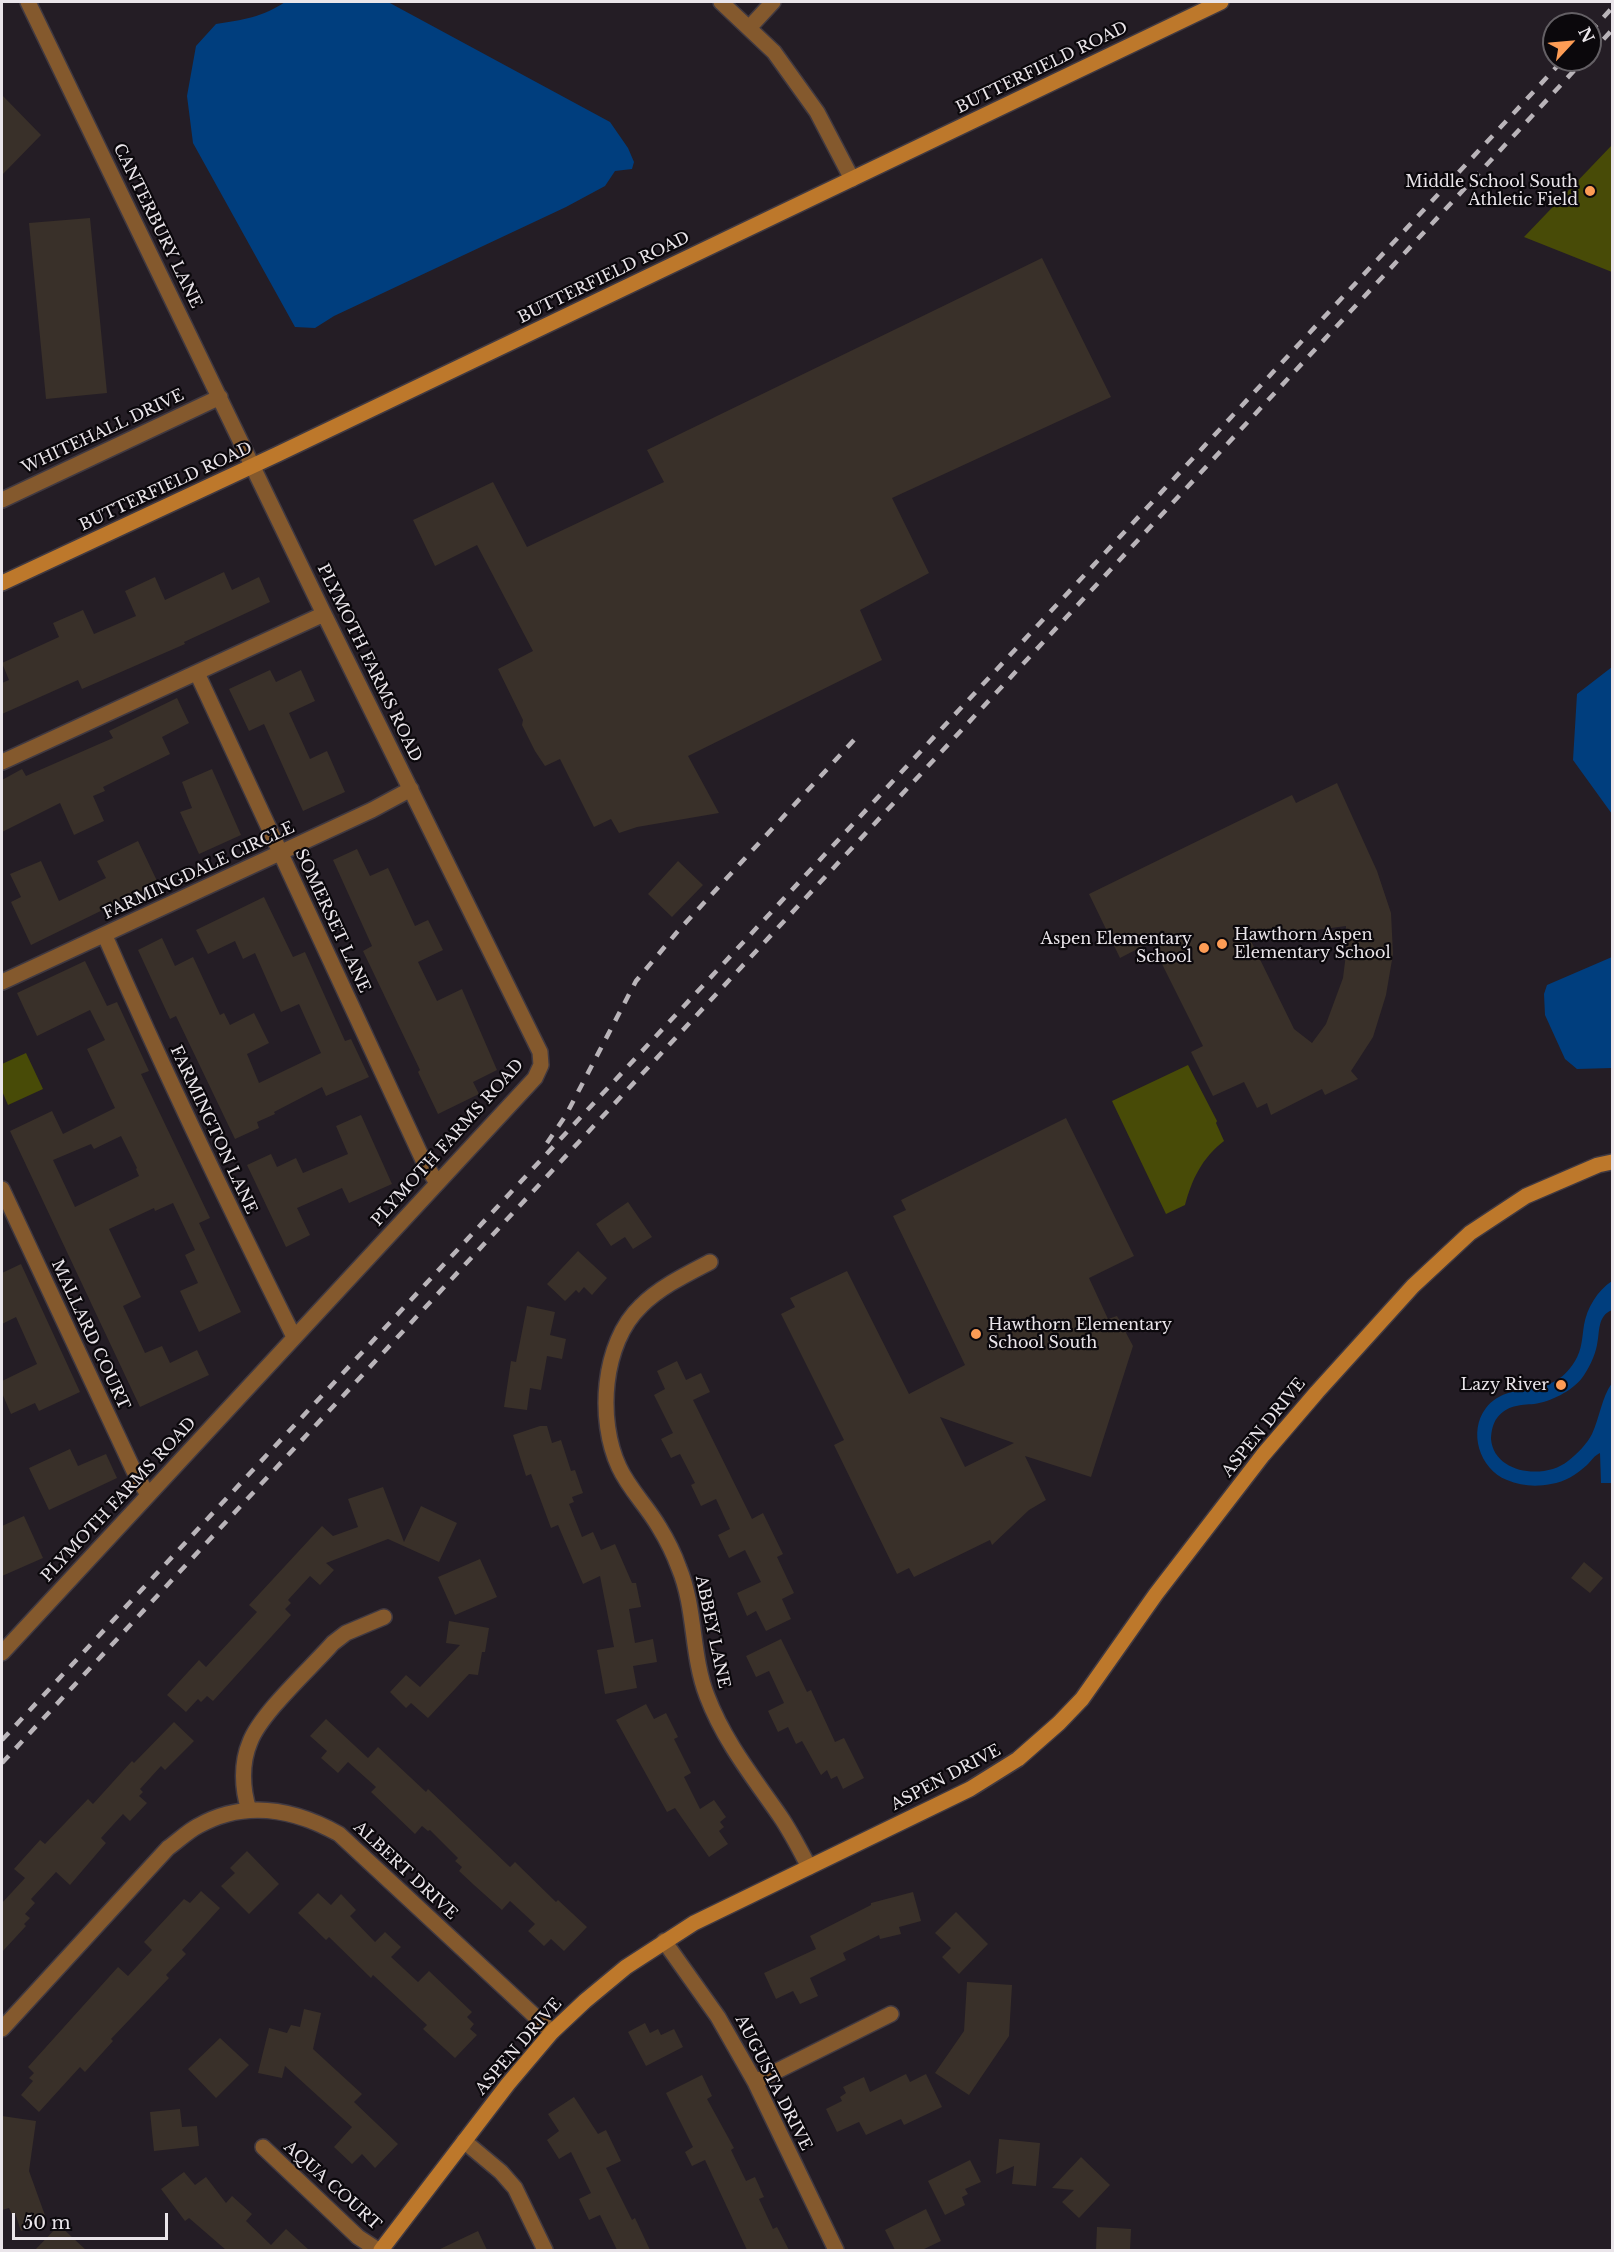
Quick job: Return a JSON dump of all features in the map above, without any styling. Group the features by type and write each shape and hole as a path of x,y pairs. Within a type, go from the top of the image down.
{"street":[{"name":"CANTERBURY LANE","path":"28,2 254,466"},
{"path":"721,2 774,52 817,112 852,179"},
{"path":"748,28 773,2"},
{"name":"BUTTERFIELD ROAD","path":"2,583 254,466 1221,2"},
{"name":"WHITEHALL DRIVE","path":"2,500 220,397"},
{"name":"PLYMOTH FARMS ROAD","path":"2,1653 535,1078 541,1065 540,1052 324,614 254,466"},
{"path":"2,762 324,614"},
{"name":"SOMERSET LANE","path":"197,673 425,1163 437,1183"},
{"name":"FARMINGDALE CIRCLE","path":"2,982 281,853 411,789"},
{"name":"FARMINGTON LANE","path":"105,936 135,1007 245,1241 294,1337"},
{"name":"ASPEN DRIVE","path":"379,2250 508,2084 552,2032 618,1973 694,1923 970,1789 1018,1759 1059,1723 1082,1699 1156,1594 1263,1455 1413,1286 1470,1233 1526,1196 1612,1162"},
{"name":"MALLARD COURT","path":"2,1189 134,1471 148,1495"},
{"name":"ABBEY LANE","path":"710,1262 678,1279 641,1305 629,1320 615,1350 606,1380 606,1429 618,1466 627,1483 659,1527 680,1569 706,1695 725,1738 782,1818 809,1867"},
{"path":"249,1810 243,1781 245,1756 250,1740 264,1719 333,1643 346,1633 384,1617"},
{"name":"ALBERT DRIVE","path":"2,2029 168,1848 198,1826 223,1815 249,1810 269,1810 297,1814 315,1820 339,1834 552,2032"},
{"name":"AUGUSTA DRIVE","path":"664,1941 718,2017 755,2082 836,2250"},
{"path":"755,2082 891,2014"},
{"path":"464,2141 501,2172 515,2188 546,2250"},
{"name":"AQUA COURT","path":"263,2147 358,2237 379,2250"}],"shaded area":[{"name":"Middle School South Athletic Field","path":"1612,145 1612,272 1524,237"},
{"path":"26,1053 43,1089 8,1105 2,1091 2,1064"},
{"path":"1188,1065 1217,1121 1224,1141 1199,1170 1185,1205 1166,1214 1112,1101"}],"water":[{"path":"285,2 388,2 610,122 628,148 634,162 632,169 615,171 605,186 566,207 334,316 315,328 295,327 193,143 187,96 196,46 216,24 260,14"},
{"path":"1612,667 1612,814 1573,760 1577,694"},
{"path":"1612,957 1612,1068 1577,1069 1565,1059 1545,1015 1544,994 1547,985"},
{"name":"Lazy River","path":"1612,1281 1612,1310 1601,1320 1595,1354 1582,1378 1573,1387 1554,1398 1505,1410 1494,1422 1491,1439 1494,1451 1501,1460 1511,1466 1534,1472 1558,1467 1575,1455 1590,1438 1605,1395 1612,1383 1612,1483 1601,1483 1600,1453 1575,1474 1556,1483 1523,1485 1497,1475 1483,1458 1477,1438 1481,1417 1486,1408 1507,1393 1542,1386 1554,1382 1565,1374 1579,1353 1585,1319 1590,1306 1597,1295"}],"building":[{"path":"2,95 41,135 2,175"},
{"path":"90,218 107,393 46,399 29,223"},
{"path":"1042,258 1111,397 892,498 929,573 860,610 882,660 688,756 719,813 637,827 619,833 611,819 594,827 560,759 545,766 535,751 522,725 523,720 498,669 533,651 477,545 435,566 413,520 493,482 527,547 664,482 647,450"},
{"path":"224,572 232,590 259,577 270,602 184,642 185,644 82,689 78,680 2,714 2,683 9,680 2,663 59,637 53,623 83,610 94,634 136,616 125,591 155,577 165,600"},
{"path":"270,670 276,682 301,670 315,701 289,713 310,759 327,751 345,792 303,811 264,724 249,731 229,689"},
{"path":"177,698 189,723 162,737 170,754 103,787 105,791 93,796 104,821 74,835 60,803 2,832 2,780 22,769 26,776 113,738 109,731"},
{"path":"212,769 241,835 199,854 180,812 192,808 182,782"},
{"name":"Aspen Elementary School","path":"1337,783 1377,871 1391,913 1393,954 1386,995 1373,1037 1351,1071 1358,1079 1325,1095 1322,1089 1271,1115 1267,1103 1257,1108 1244,1082 1213,1096 1191,1052 1203,1046 1151,942 1120,958 1089,894 1292,795 1296,803","holes":["1346,926 1343,978 1326,1024 1312,1043 1294,1029 1250,939"]},
{"path":"138,841 158,883 31,945 11,902 21,897 10,874 41,861 59,901 106,878 97,861"},
{"path":"357,849 370,876 388,868 415,926 428,920 443,950 418,962 437,1001 462,989 497,1070 473,1082 479,1094 438,1114 418,1072 420,1070 363,951 372,946 333,860"},
{"path":"678,861 703,885 672,917 648,894"},
{"path":"264,897 293,957 305,952 345,1041 351,1039 369,1077 326,1096 322,1087 257,1122 259,1128 235,1139 176,1016 170,1019 138,950 162,938 175,966 193,957 220,1015 224,1013 230,1025 254,1013 269,1043 247,1054 259,1083 321,1053 299,1004 281,1012 255,953 243,959 235,941 208,954 196,930"},
{"path":"85,961 107,1006 117,1002 149,1071 141,1074 210,1218 199,1223 241,1312 199,1332 180,1291 198,1283 185,1255 195,1250 173,1203 155,1211 154,1208 109,1229 141,1297 123,1306 145,1353 162,1346 170,1363 197,1350 209,1375 140,1407 10,1131 52,1111 63,1134 115,1108 87,1049 105,1040 90,1010 37,1036 17,993","holes":["121,1136 139,1176 75,1207 53,1160 91,1144 94,1149"]},
{"path":"361,1115 392,1184 349,1203 342,1188 297,1208 310,1235 286,1247 247,1165 271,1154 277,1167 296,1158 303,1173 348,1154 336,1126"},
{"path":"1066,1118 1134,1256 1089,1278 1108,1319 1117,1316 1133,1346 1091,1477 1025,1456 1046,1500 1029,1510 992,1545 990,1540 914,1577 909,1568 897,1574 834,1445 844,1440 781,1314 795,1307 790,1298 847,1271 909,1394 965,1365 893,1216 906,1210 901,1200","holes":["940,1417 1014,1443 965,1467"]},
{"path":"628,1202 652,1237 633,1249 625,1237 611,1246 596,1224"},
{"path":"578,1251 607,1278 592,1295 584,1287 579,1293 576,1290 565,1301 547,1284"},
{"path":"21,1264 80,1392 39,1411 35,1403 11,1414 2,1393 2,1381 37,1364 16,1317 2,1324 2,1273"},
{"path":"527,1306 555,1312 550,1335 566,1339 562,1359 547,1356 541,1390 530,1388 527,1410 504,1407 511,1361 516,1362"},
{"path":"677,1361 686,1380 701,1373 710,1392 693,1400 752,1519 763,1513 783,1554 777,1557 794,1593 782,1599 791,1619 766,1631 756,1611 747,1616 737,1593 761,1582 745,1550 729,1558 718,1535 730,1529 716,1499 701,1506 691,1485 695,1483 680,1454 671,1458 661,1439 673,1433 654,1395 665,1389 657,1371"},
{"path":"547,1426 552,1443 561,1440 571,1471 575,1470 583,1493 572,1497 574,1502 569,1504 582,1537 593,1532 601,1550 615,1544 632,1583 636,1583 641,1607 629,1609 635,1643 653,1639 657,1662 633,1666 637,1688 605,1694 597,1650 614,1647 600,1576 583,1584 558,1525 551,1528 531,1474 526,1476 513,1435"},
{"path":"70,1449 78,1466 106,1454 117,1478 49,1510 29,1468"},
{"path":"383,1487 404,1542 421,1506 457,1523 439,1562 388,1539 326,1563 334,1570 320,1585 310,1576 288,1600 291,1603 285,1609 291,1615 213,1701 207,1696 201,1702 198,1699 186,1712 167,1695 199,1660 206,1667 257,1612 249,1605 322,1526 333,1536 358,1527 348,1499"},
{"path":"24,1516 43,1558 2,1576 2,1526"},
{"path":"480,1559 497,1597 455,1615 438,1577"},
{"path":"1584,1562 1603,1578 1590,1593 1571,1578"},
{"path":"449,1621 489,1628 485,1652 482,1652 478,1675 469,1674 428,1718 411,1703 406,1708 390,1692 406,1675 420,1687 460,1645 446,1643"},
{"path":"781,1639 807,1692 811,1690 835,1742 844,1738 864,1778 843,1789 837,1776 831,1779 827,1770 821,1775 802,1741 796,1744 788,1727 778,1732 768,1711 784,1703 769,1671 756,1677 746,1656"},
{"path":"646,1704 654,1719 666,1713 678,1737 674,1739 691,1773 684,1777 700,1809 714,1800 726,1817 720,1822 724,1827 719,1831 728,1844 709,1857 675,1808 667,1812 616,1720"},
{"path":"326,1719 368,1758 378,1747 426,1792 428,1789 510,1867 515,1862 556,1902 558,1900 587,1927 564,1951 551,1939 544,1946 528,1931 535,1924 510,1901 502,1910 474,1885 459,1871 462,1867 455,1861 458,1858 430,1830 422,1826 415,1834 371,1792 376,1787 348,1762 338,1773 321,1758 327,1751 310,1736"},
{"path":"174,1722 194,1741 165,1770 161,1766 140,1789 143,1792 139,1796 147,1803 130,1821 123,1814 101,1838 106,1843 70,1885 56,1872 31,1899 35,1903 25,1914 30,1918 24,1924 26,1926 2,1952 2,1903 25,1878 14,1869 40,1840 45,1844 88,1799 93,1804 132,1761 134,1763"},
{"path":"247,1851 279,1884 249,1914 221,1886 235,1873 230,1868"},
{"path":"201,1891 220,1908 182,1950 186,1954 166,1975 169,1978 111,2039 113,2041 85,2072 80,2067 39,2112 21,2095 33,2081 29,2078 34,2073 28,2067 118,1967 128,1976 152,1950 144,1942 184,1899 190,1903"},
{"path":"913,1892 921,1921 899,1927 901,1934 880,1939 879,1935 843,1953 846,1960 810,1978 818,1996 800,2004 793,1991 776,1999 764,1973 816,1949 810,1936 871,1903"},
{"path":"318,1893 331,1905 341,1894 356,1910 350,1916 375,1942 385,1932 401,1947 391,1957 418,1982 429,1971 472,2012 467,2017 474,2024 470,2029 477,2035 455,2058 423,2029 427,2025 373,1975 371,1978 329,1937 326,1940 298,1913"},
{"path":"956,1912 988,1944 959,1974 942,1957 951,1948 935,1933"},
{"path":"967,1982 1012,1985 1009,2036 969,2095 935,2073 964,2031"},
{"path":"304,2009 321,2013 313,2049 362,2094 354,2102 398,2144 375,2168 362,2154 352,2164 334,2147 352,2127 285,2066 282,2078 258,2073 269,2028 287,2033 291,2025 300,2027"},
{"path":"645,2023 650,2033 658,2029 661,2035 674,2029 683,2047 646,2066 628,2032"},
{"path":"220,2038 249,2065 216,2098 188,2069"},
{"path":"906,2074 910,2082 926,2074 942,2107 904,2125 901,2119 866,2135 859,2122 837,2132 826,2109 842,2101 840,2097 846,2093 843,2087 864,2077 870,2092"},
{"path":"702,2075 712,2096 707,2099 734,2148 731,2150 746,2181 755,2177 764,2197 759,2199 773,2229 777,2227 789,2250 747,2250 705,2160 692,2166 685,2152 693,2147 666,2093"},
{"path":"574,2097 598,2134 606,2130 621,2161 606,2168 632,2220 635,2218 650,2250 617,2250 600,2215 589,2220 579,2199 591,2193 571,2152 559,2159 547,2140 559,2131 548,2114"},
{"path":"180,2109 182,2127 197,2126 199,2146 154,2151 150,2112"},
{"path":"2,2116 36,2121 29,2171 47,2221 21,2231 15,2213 12,2215 9,2208 2,2210"},
{"path":"999,2139 1040,2143 1036,2186 1012,2184 1014,2166 996,2174"},
{"path":"1081,2157 1110,2185 1079,2218 1062,2202 1074,2190 1052,2188"},
{"path":"970,2160 981,2182 965,2189 968,2194 962,2197 965,2205 945,2215 928,2181"},
{"path":"184,2172 195,2185 206,2177 226,2203 232,2196 252,2214 246,2221 271,2245 286,2229 309,2250 226,2250 189,2218 185,2221 161,2189"},
{"path":"926,2209 941,2241 922,2250 895,2250 885,2230"},
{"path":"59,2225 86,2250 35,2250"},
{"path":"1097,2227 1131,2229 1130,2250 1096,2250"},
{"path":"478,2231 487,2250 438,2250"}],"railway":[{"path":"1602,19 1612,8"},
{"path":"1602,41 1612,30"},
{"path":"2,1740 1552,72"},
{"path":"2,1763 1573,72"},
{"path":"547,1143 566,1115 636,981 678,931 854,740"}],"place":[{"name":"Middle School South Athletic Field","path":"1590,191"},
{"name":"Hawthorn Aspen Elementary School","path":"1222,944"},
{"name":"Aspen Elementary School","path":"1204,948"},
{"name":"Hawthorn Elementary School South","path":"976,1334"},
{"name":"Lazy River","path":"1561,1385"}]}
